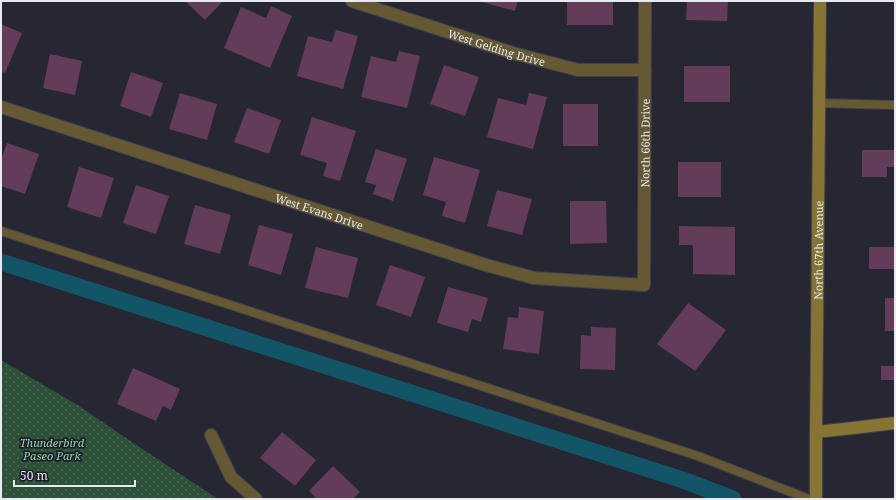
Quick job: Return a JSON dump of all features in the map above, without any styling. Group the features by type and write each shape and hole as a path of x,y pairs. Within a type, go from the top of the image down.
{"main road":[{"name":"North 67th Avenue","path":"816,499 820,1"},
{"path":"816,432 895,423"}],"street":[{"name":"West Gelding Drive","path":"352,1 513,53 578,70 645,70"},
{"name":"North 66th Drive","path":"644,285 645,1"},
{"name":"West Evans Drive","path":"1,107 486,265 534,278 644,285"},
{"path":"211,435 231,477 256,499"}],"lane":[{"path":"819,104 895,105"},
{"path":"1,231 698,456 809,499"}],"green space":[{"name":"Thunderbird Paseo Park","path":"1,360 76,404 218,499 1,499"}],"building":[{"path":"185,1 223,1 205,20"},
{"path":"478,1 518,1 515,11"},
{"path":"567,1 613,1 613,25 567,25"},
{"path":"687,1 728,1 727,21 686,20"},
{"path":"271,6 292,16 270,68 224,48 241,7 266,18"},
{"path":"1,24 22,33 5,73 1,71"},
{"path":"336,30 358,36 343,89 297,76 308,36 332,42"},
{"path":"399,51 420,56 407,108 361,97 371,56 396,62"},
{"path":"50,54 82,61 75,95 43,88"},
{"path":"444,65 479,77 465,116 430,104"},
{"path":"684,66 730,66 730,102 684,102"},
{"path":"131,72 163,83 151,117 120,106"},
{"path":"180,93 217,104 207,140 169,129"},
{"path":"529,93 547,97 533,149 487,137 498,98 526,105"},
{"path":"563,104 598,104 598,146 563,146"},
{"path":"247,108 281,120 269,154 234,142"},
{"path":"312,117 356,131 340,181 323,176 327,163 300,155"},
{"path":"7,143 39,154 25,194 1,186 1,160"},
{"path":"376,149 407,159 393,201 373,194 376,185 365,182"},
{"path":"862,150 895,150 895,167 887,167 887,177 862,177"},
{"path":"434,157 480,170 465,223 442,216 446,202 423,195"},
{"path":"678,162 721,162 721,197 678,197"},
{"path":"79,167 114,178 101,218 67,207"},
{"path":"136,185 169,196 156,234 123,223"},
{"path":"497,190 532,199 522,235 487,226"},
{"path":"570,201 606,201 607,243 570,244"},
{"path":"195,205 231,215 220,254 184,244"},
{"path":"259,225 293,234 281,275 248,265"},
{"path":"679,226 735,227 735,275 693,274 693,245 679,245"},
{"path":"316,247 358,258 348,298 305,288"},
{"path":"869,247 895,247 895,269 869,269"},
{"path":"390,265 425,277 411,317 376,305"},
{"path":"448,287 488,298 481,322 472,319 468,332 437,323"},
{"path":"885,298 895,298 895,331 885,331"},
{"path":"688,303 726,330 695,371 657,344"},
{"path":"519,307 544,311 539,354 503,349 508,317 518,318"},
{"path":"591,327 616,328 615,370 580,369 581,335 591,336"},
{"path":"881,366 895,366 895,380 881,380"},
{"path":"133,368 180,389 171,410 163,406 156,421 117,404"},
{"path":"282,432 316,460 295,486 260,458"},
{"path":"333,466 360,492 353,499 317,499 309,491"}],"waterway":[{"path":"1,262 683,480 733,499"}]}
